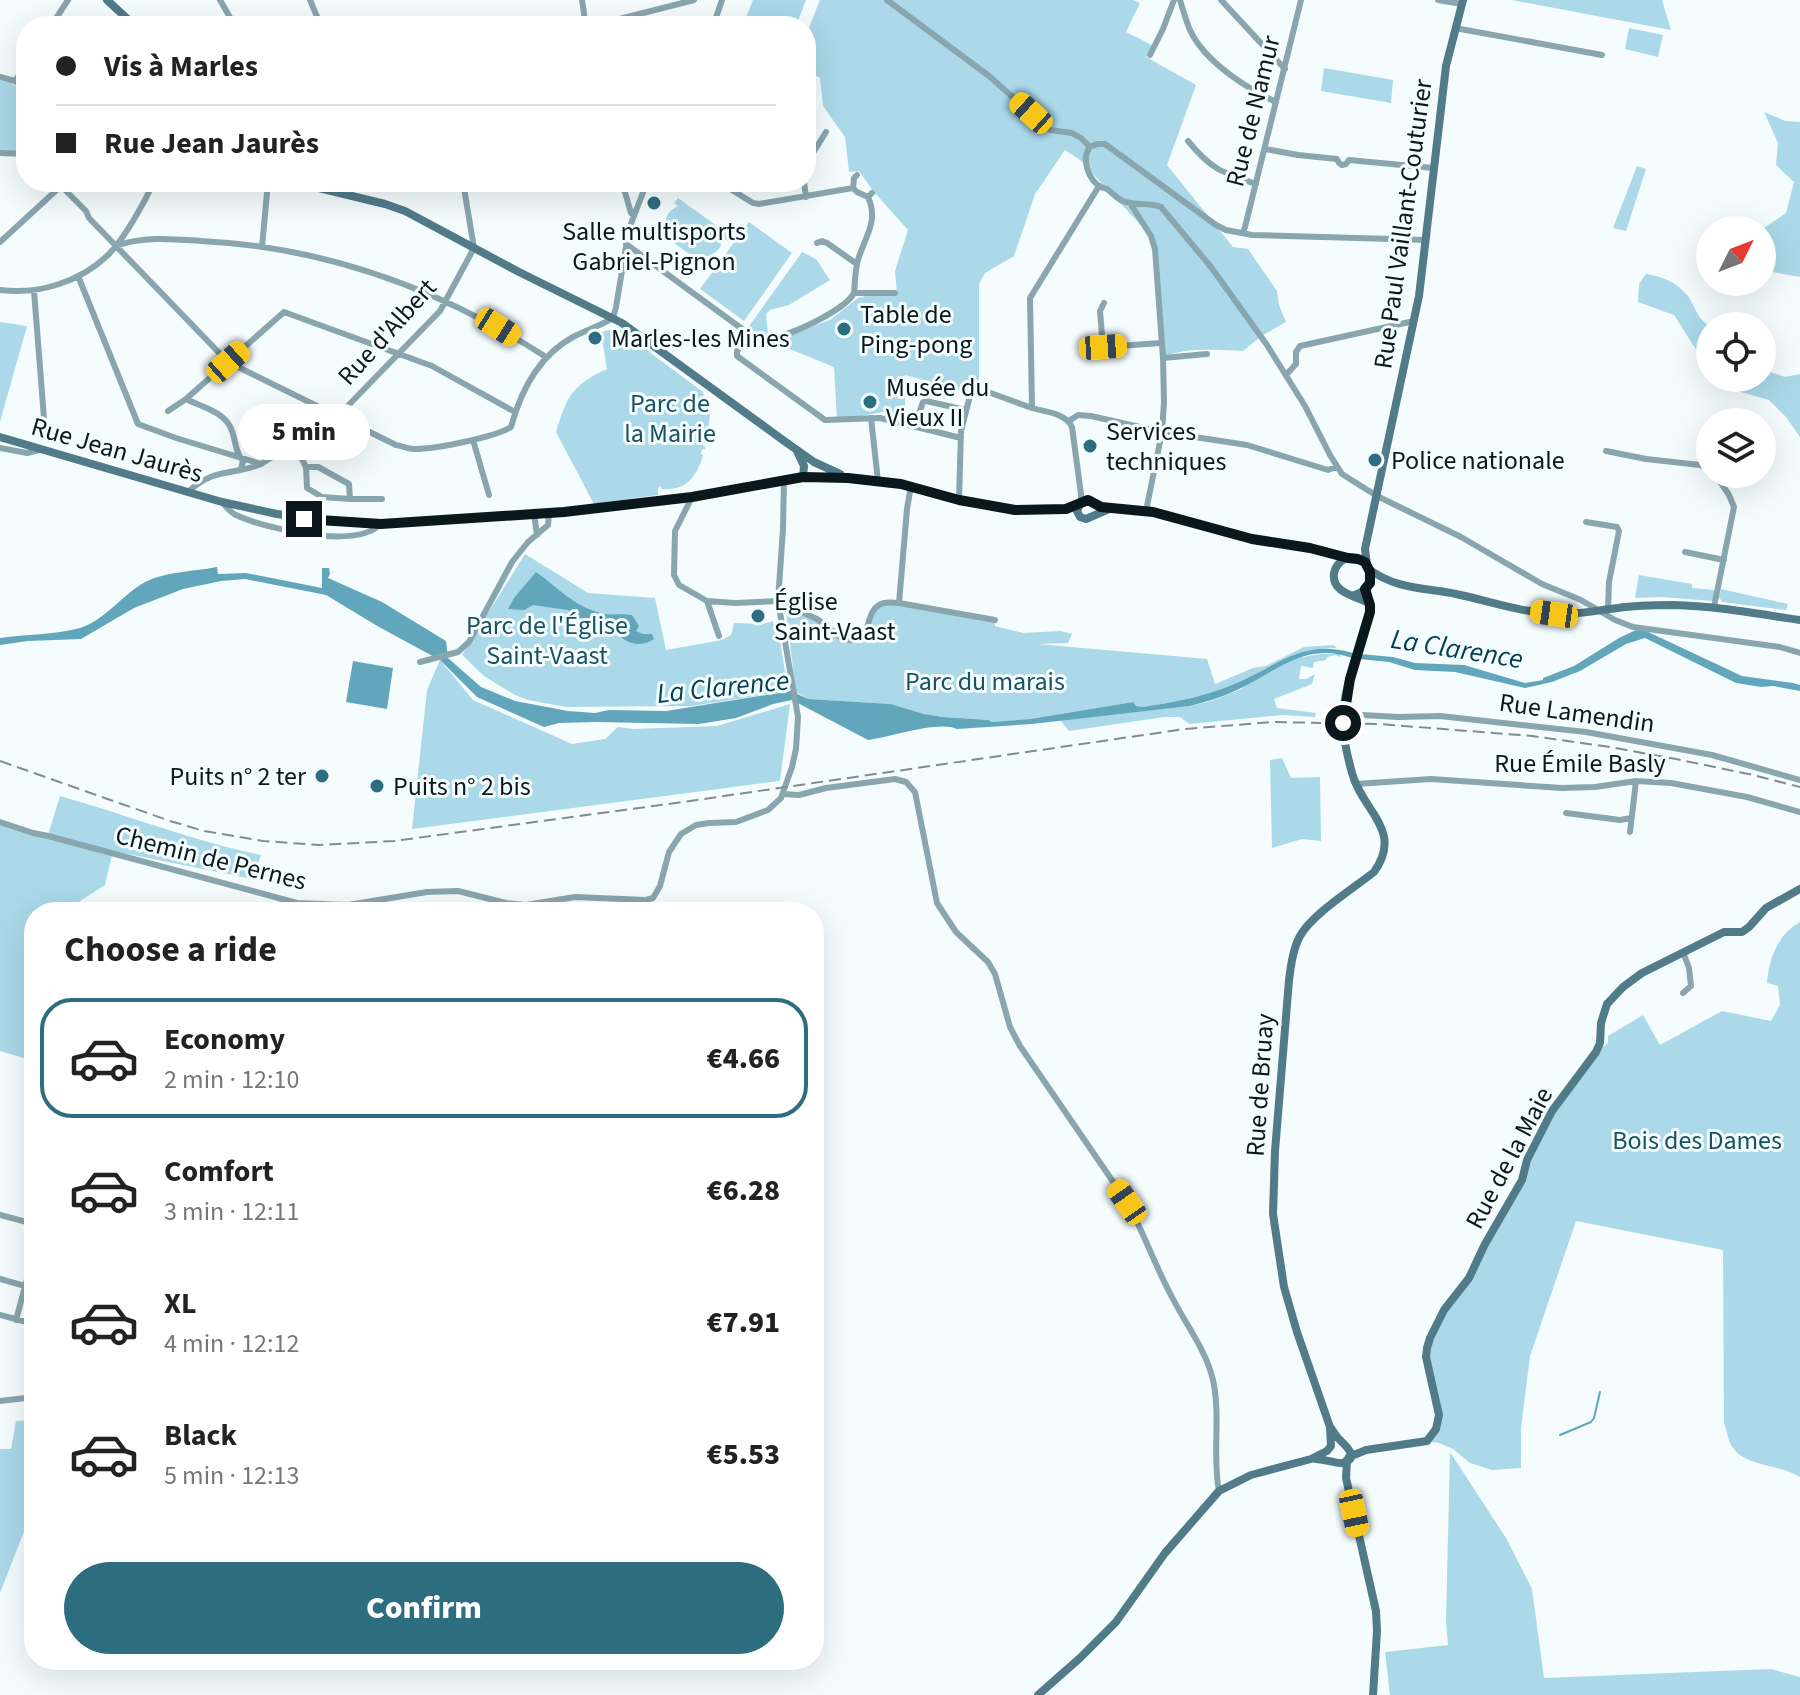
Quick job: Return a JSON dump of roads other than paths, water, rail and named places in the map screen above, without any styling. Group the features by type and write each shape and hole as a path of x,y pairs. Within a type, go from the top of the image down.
{"main road":[{"path":"107,0 124,16"},
{"name":"Rue Paul Vaillant-Couturier","path":"1368,567 1365,549 1414,321 1446,66 1462,2"},
{"path":"334,192 405,211 561,294 613,318 814,462 848,478"},
{"name":"Rue Jean Jaurès","path":"0,437 222,502 304,519 381,524 549,513 692,497 808,477 848,478 911,486 959,500 1015,510 1086,507 1146,511"},
{"path":"797,450 808,477"},
{"path":"808,477 815,468 814,462"},
{"path":"1146,511 1252,539 1361,560 1386,578 1408,587 1538,612 1569,614 1673,605 1714,607 1800,620"},
{"path":"1365,549 1361,555 1341,562 1334,578 1344,593 1369,603"},
{"path":"1321,551 1336,568"},
{"path":"1368,567 1371,576 1369,603"},
{"path":"1354,595 1386,578"},
{"name":"Rue de Bruay","path":"1330,1427 1284,1287 1273,1214 1275,1151 1289,980 1300,936 1313,920 1374,872 1385,851 1383,829 1356,784 1346,742 1344,714 1356,654 1370,612 1369,603"},
{"name":"Rue de la Maie","path":"1366,1450 1427,1441 1436,1429 1439,1415 1427,1367 1427,1348 1444,1310 1469,1278 1522,1180 1527,1160 1552,1111 1596,1052 1607,1004 1642,973 1724,932 1742,932 1766,908 1800,889"},
{"path":"1330,1427 1350,1449 1346,1478 1376,1611 1374,1693"},
{"path":"1330,1427 1328,1453 1346,1478"},
{"path":"1038,1695 1116,1622 1165,1553 1219,1491 1251,1475 1311,1459 1336,1442 1366,1450"},
{"path":"1311,1459 1342,1463 1366,1450"}],"street":[{"path":"629,16 694,0"},
{"path":"887,0 989,76 1050,130 1072,133 1090,147"},
{"path":"1150,55 1177,0"},
{"path":"1177,0 1190,32 1205,52 1230,74 1276,102"},
{"path":"1221,0 1285,69"},
{"name":"Rue de Namur","path":"1243,232 1301,0"},
{"path":"1438,0 1462,2"},
{"path":"1455,28 1602,55"},
{"path":"0,77 15,81"},
{"path":"816,148 826,132"},
{"path":"1188,141 1210,166 1256,184"},
{"path":"1426,240 1238,233 1216,225 1105,144 1097,144 1086,152 1094,181 1099,186 1123,202 1161,207 1211,267 1267,345 1305,406 1336,467 1345,477 1461,537 1542,584 1603,610 1615,620 1633,627 1767,645 1800,653"},
{"path":"1265,149 1337,159 1342,165 1349,160 1433,168"},
{"path":"853,188 857,175"},
{"path":"1032,408 1030,298 1099,186"},
{"path":"626,244 749,334 767,339 778,337 823,318 850,300 854,293 857,264 873,221 873,211 870,195 853,188"},
{"path":"735,192 759,204 853,188"},
{"path":"0,242 51,192"},
{"path":"67,192 228,362 396,445 415,449 473,440 505,431 511,427 528,383 546,357 573,337 613,318 633,214 643,192"},
{"path":"0,290 34,291 78,276 96,266 116,246 148,192"},
{"path":"262,247 267,192"},
{"path":"466,192 474,248"},
{"path":"624,192 633,214"},
{"path":"805,192 806,197"},
{"path":"1130,203 1151,236 1155,249 1163,358 1162,432 1146,511"},
{"path":"116,246 146,240 215,241 322,258 389,278 446,301 498,327 546,357"},
{"path":"817,243 827,243 857,264"},
{"name":"Rue d'Albert","path":"189,491 215,474 261,464 337,417 440,311 474,248"},
{"path":"78,276 138,424 261,464"},
{"path":"34,291 45,431"},
{"path":"854,293 895,293"},
{"path":"1104,303 1100,311 1103,347 1161,343"},
{"path":"168,411 186,399 284,312 432,366 515,412"},
{"path":"1286,375 1296,364 1296,352 1300,346 1414,321"},
{"path":"749,334 737,356 825,420 883,418 961,438"},
{"path":"1163,358 1207,354"},
{"path":"959,500 961,438 970,391 974,387 1069,421 1086,507"},
{"path":"186,399 228,422 238,456 243,461 241,469"},
{"path":"915,426 926,401 966,410"},
{"path":"1069,421 1078,415 1091,416 1162,432 1247,445 1328,470 1336,467"},
{"path":"871,418 878,481"},
{"path":"473,440 489,495"},
{"path":"294,444 306,467 307,488 322,497 382,499"},
{"path":"0,448 27,453 43,449"},
{"path":"1606,451 1696,465"},
{"path":"306,467 318,467 349,484 350,499"},
{"path":"784,480 778,601 798,728 796,749 783,794 806,794 867,781 895,779 912,787 917,797 937,903 956,932 988,962 995,974 1010,1027 1020,1046 1127,1202 1170,1294 1210,1367 1214,1384 1219,1491"},
{"path":"899,603 911,486"},
{"path":"1714,607 1734,507 1724,488"},
{"path":"692,497 675,531 674,575 679,585 707,601 778,601 802,611 849,641 866,632 874,609 885,603 995,620"},
{"name":"Rue Jean Jaurès","path":"222,502 234,514 314,536 367,532 381,524"},
{"path":"534,513 537,535"},
{"path":"420,662 458,652 469,642 512,562 528,542 548,525 549,513"},
{"path":"1586,522 1617,527 1619,531 1603,610"},
{"path":"1685,552 1724,560"},
{"path":"707,601 719,636"},
{"name":"Rue Lamendin","path":"1344,714 1440,716 1599,734 1712,755 1800,780"},
{"name":"Rue Émile Basly","path":"1356,784 1431,779 1562,788 1636,781 1671,783 1746,797 1800,812"},
{"path":"1630,832 1636,781"},
{"name":"Chemin de Pernes","path":"544,902 575,897 653,898 660,886 669,852 681,834 703,823 736,822 756,816 773,806 783,794"},
{"path":"1566,813 1620,820 1631,818"},
{"name":"Chemin de Pernes","path":"0,822 293,902"},
{"name":"Chemin de Pernes","path":"366,902 427,892 458,891 502,902"},
{"path":"1683,952 1691,986 1683,993"},
{"path":"0,1215 24,1221"},
{"path":"0,1279 24,1286"},
{"path":"16,1320 24,1290"},
{"path":"0,1315 24,1322"},
{"path":"0,1401 24,1398"}],"waterway":[{"path":"1560,1435 1591,1422 1600,1392"}],"railway":[{"path":"0,761 204,831 263,841 320,845 394,841 1185,729 1273,722 1379,724 1532,736 1676,759 1800,787"}],"place":[{"name":"Salle multisports Gabriel-Pignon","path":"654,203"},
{"name":"Table de Ping-pong","path":"844,329"},
{"name":"Marles-les Mines","path":"595,338"},
{"name":"Musée du Vieux II","path":"870,402"},
{"name":"Services techniques","path":"1090,446"},
{"name":"Police nationale","path":"1375,460"},
{"name":"Église Saint-Vaast","path":"758,616"},
{"name":"Puits n° 2 ter","path":"322,776"},
{"name":"Puits n° 2 bis","path":"377,786"}],"park label":[{"name":"Parc de la Mairie","path":"670,418"},
{"name":"Parc de l'Église Saint-Vaast","path":"547,640"},
{"name":"Parc du marais","path":"985,681"},
{"name":"Bois des Dames","path":"1697,1140"}],"water label":[{"name":"La Clarence","path":"1457,649"},
{"name":"La Clarence","path":"723,687"}]}
